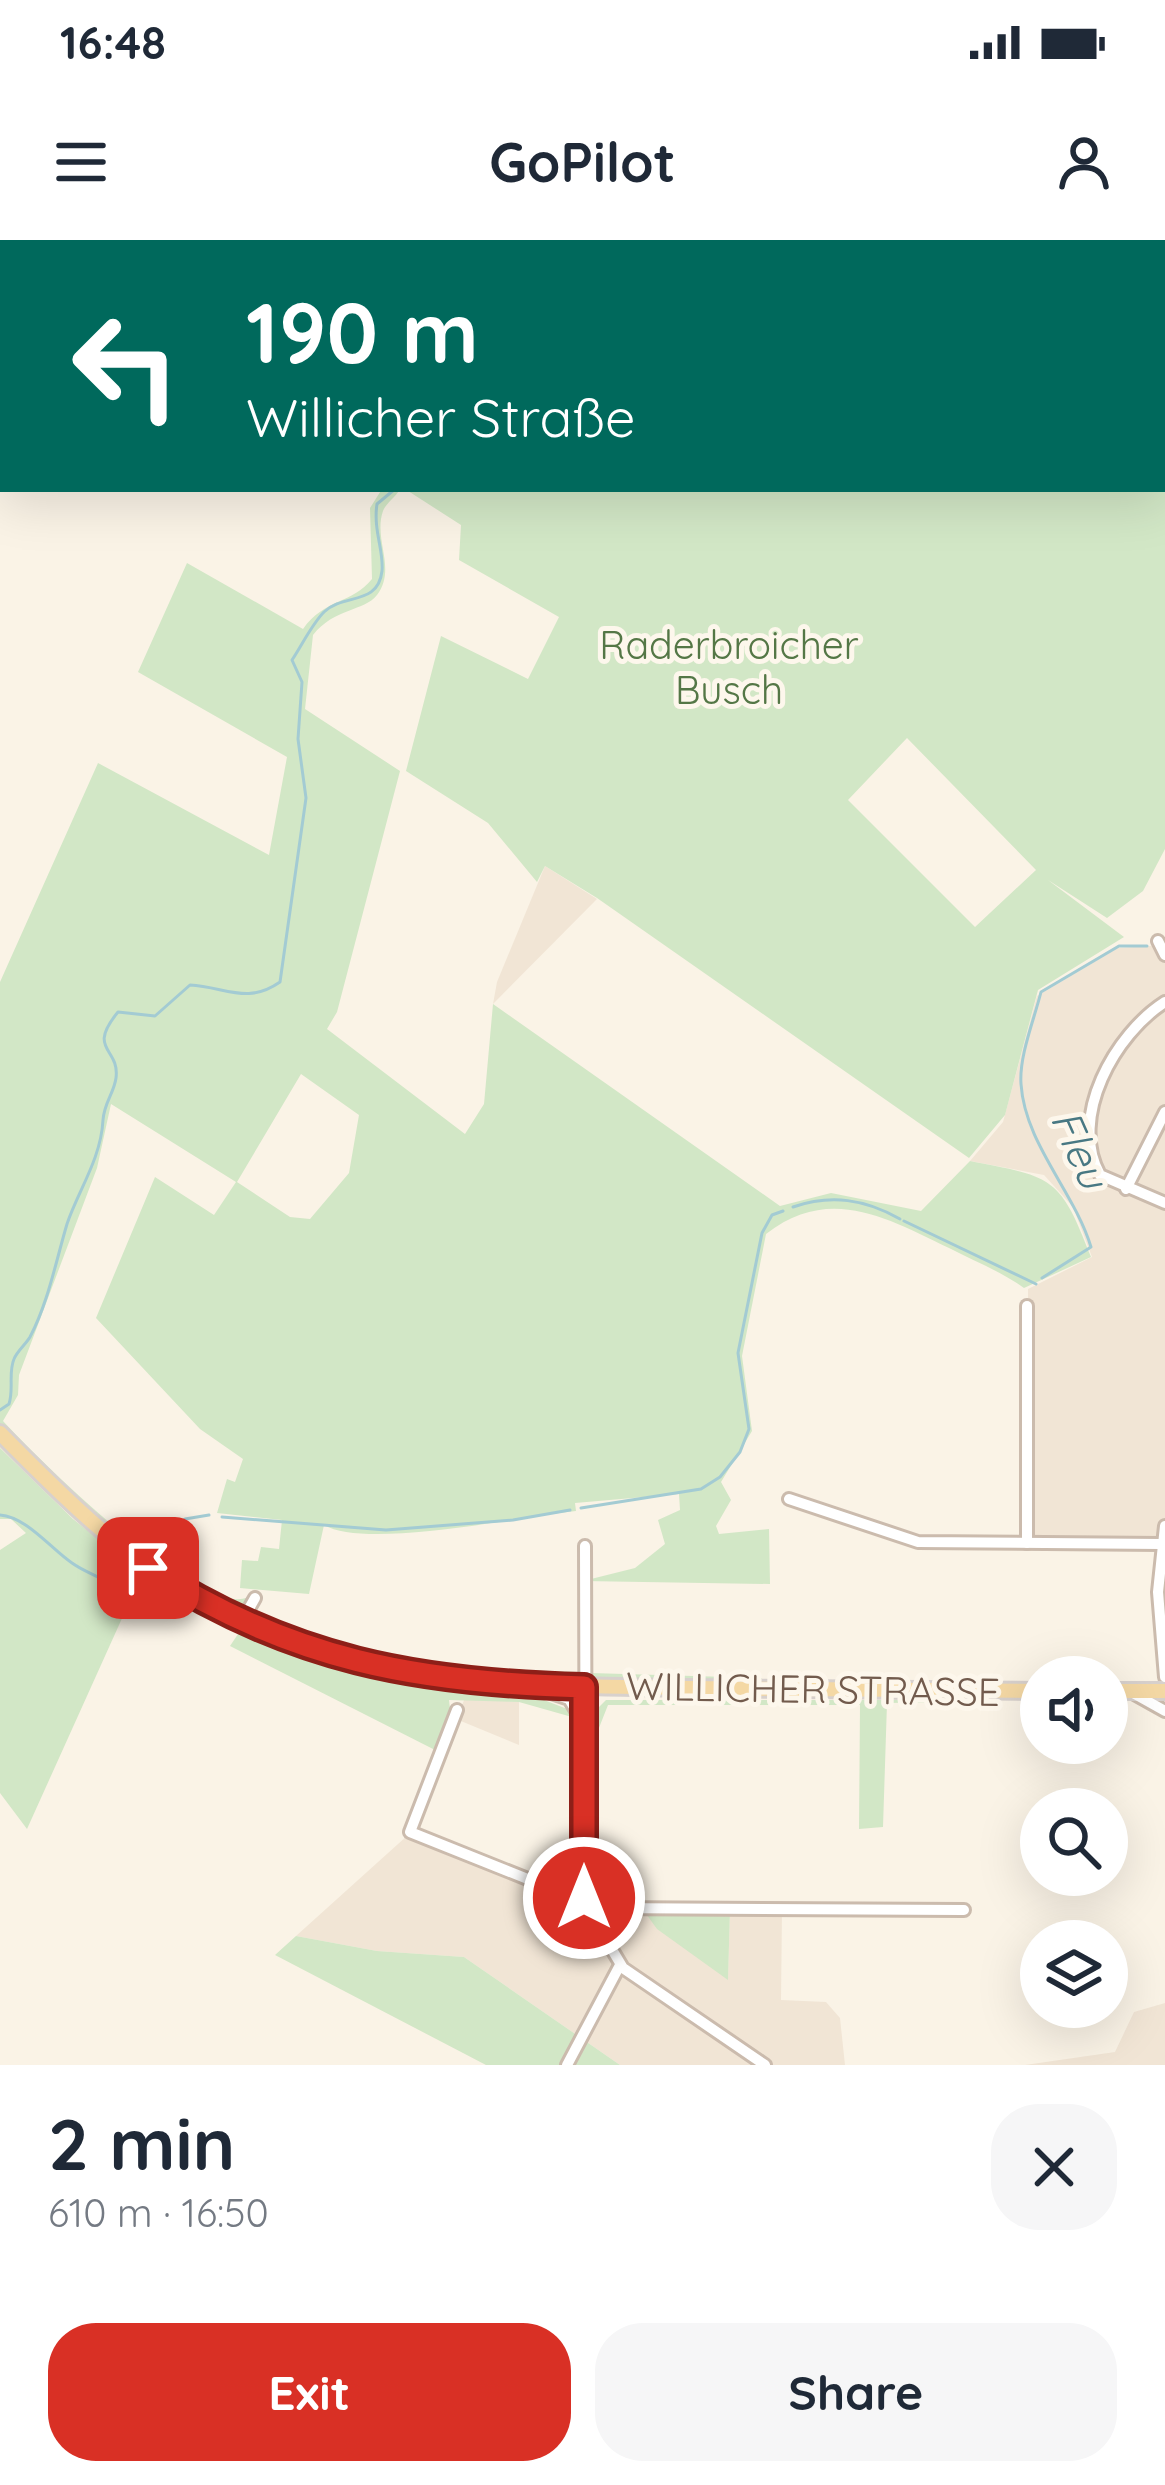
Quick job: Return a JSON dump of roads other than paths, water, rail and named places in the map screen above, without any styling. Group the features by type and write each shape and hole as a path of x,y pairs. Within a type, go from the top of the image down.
{"main road":[{"name":"WILLICHER STRASSE","path":"0,1433 114,1542 182,1589 309,1649 386,1671 584,1687 1020,1691"},
{"path":"1128,1691 1165,1691"}],"street":[{"path":"1158,940 1165,955"},
{"path":"1165,1002 1136,1024 1090,1108 1096,1168 1126,1189 1165,1204"},
{"path":"1126,1189 1165,1112"},
{"path":"1027,1306 1027,1543"},
{"path":"789,1499 908,1540 1162,1544"},
{"path":"1165,1526 1165,1677"},
{"name":"WILLICHER STRASSE","path":"584,1687 585,1546"},
{"path":"242,1621 255,1598"},
{"path":"527,1685 569,1699 585,1728"},
{"path":"584,1687 586,1906 620,1965 765,2065"},
{"path":"1128,1691 1165,1711"},
{"path":"457,1710 410,1832 586,1906 964,1910"},
{"path":"567,2065 620,1965"}],"waterway":[{"path":"0,1410 9,1404 14,1359 42,1310 67,1224 98,1148 116,1078 114,1060 104,1042 109,1025 118,1012 155,1016 190,985 247,994 280,982 306,798 298,739 302,682 292,660 324,612 367,594 379,582 377,504 391,492"},
{"name":"Fleu","path":"1042,1278 1091,1247 1024,1106 1022,1062 1041,992 1119,946 1147,946"},
{"name":"Fleu","path":"793,1207 848,1201 900,1219"},
{"name":"Fleu","path":"581,1508 701,1489 720,1477 740,1452 749,1429 738,1353 762,1233 772,1215 783,1211"},
{"name":"Fleu","path":"904,1221 1036,1284"},
{"name":"Fleu","path":"222,1517 386,1530 513,1520 570,1510"},
{"name":"Fleu","path":"0,1515 20,1522 72,1563 116,1588 128,1575"},
{"name":"Fleu","path":"150,1552 185,1519 209,1515"}],"park label":[{"name":"Raderbroicher Busch","path":"729,668"}]}
